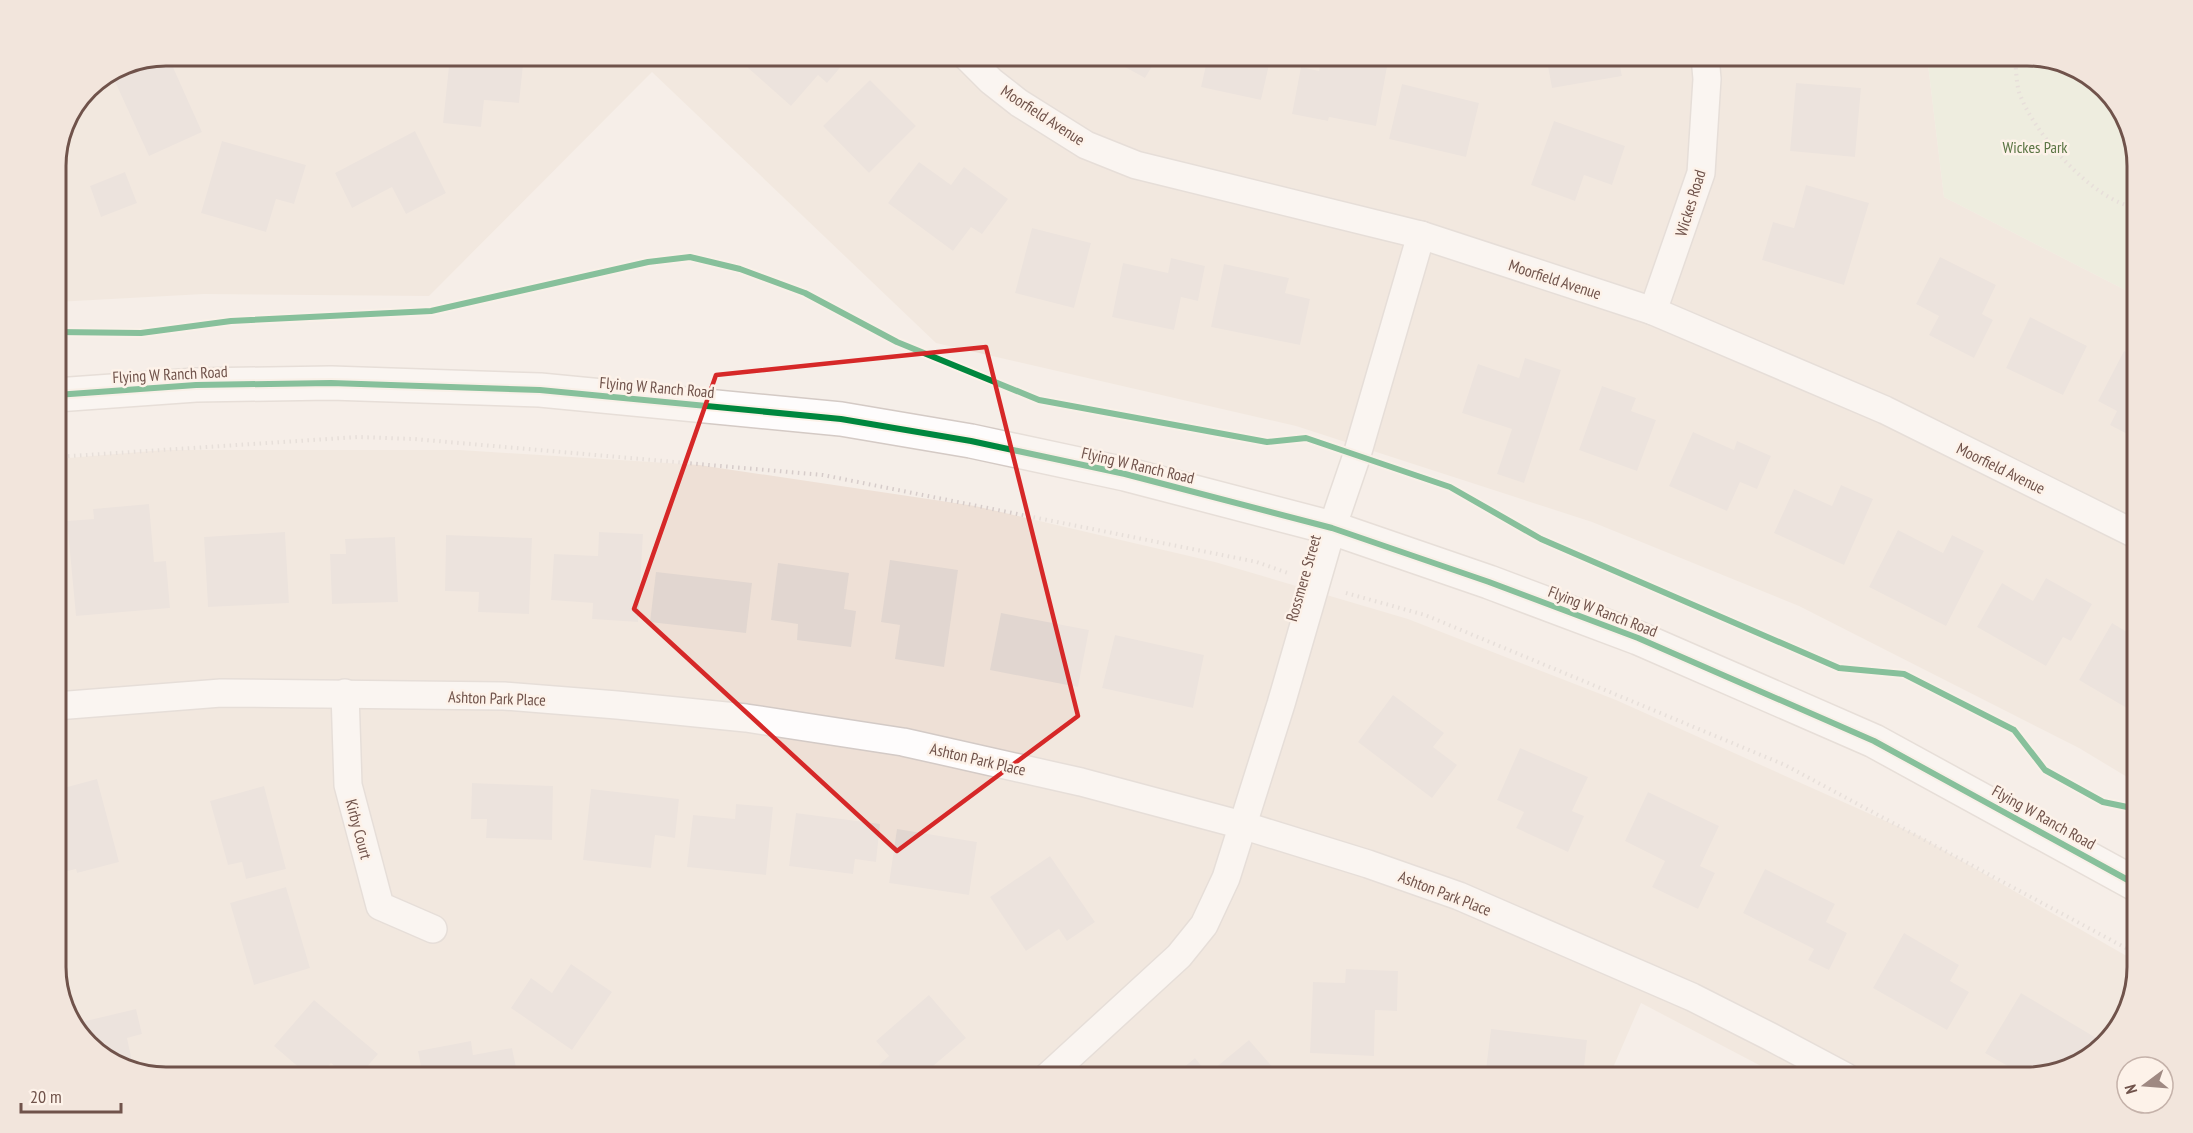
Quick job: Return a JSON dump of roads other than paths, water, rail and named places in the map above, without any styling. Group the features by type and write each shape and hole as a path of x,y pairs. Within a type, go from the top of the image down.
{"street":[{"name":"Moorfield Avenue","path":"976,66 1019,103 1050,124 1096,149 1136,165 1420,235 1653,311 1885,410 2127,531"},
{"name":"Wickes Road","path":"1653,311 1701,173 1706,66"},
{"name":"Rossmere Street","path":"1058,1067 1179,956 1204,925 1226,878 1281,704 1332,528 1357,455 1420,235"},
{"name":"Flying W Ranch Road","path":"66,394 196,385 331,383 540,390 841,419 971,441 1125,474 1332,528 1489,582 1638,638 1864,736 2127,879"},
{"name":"Ashton Park Place","path":"66,705 221,693 504,696 746,718 903,742 1081,782 1242,825 1368,864 1459,896 1692,997 1827,1067"},
{"name":"Kirby Court","path":"345,693 348,785 380,906 433,929"}],"park label":[{"name":"Wickes Park","path":"2035,147"}]}
